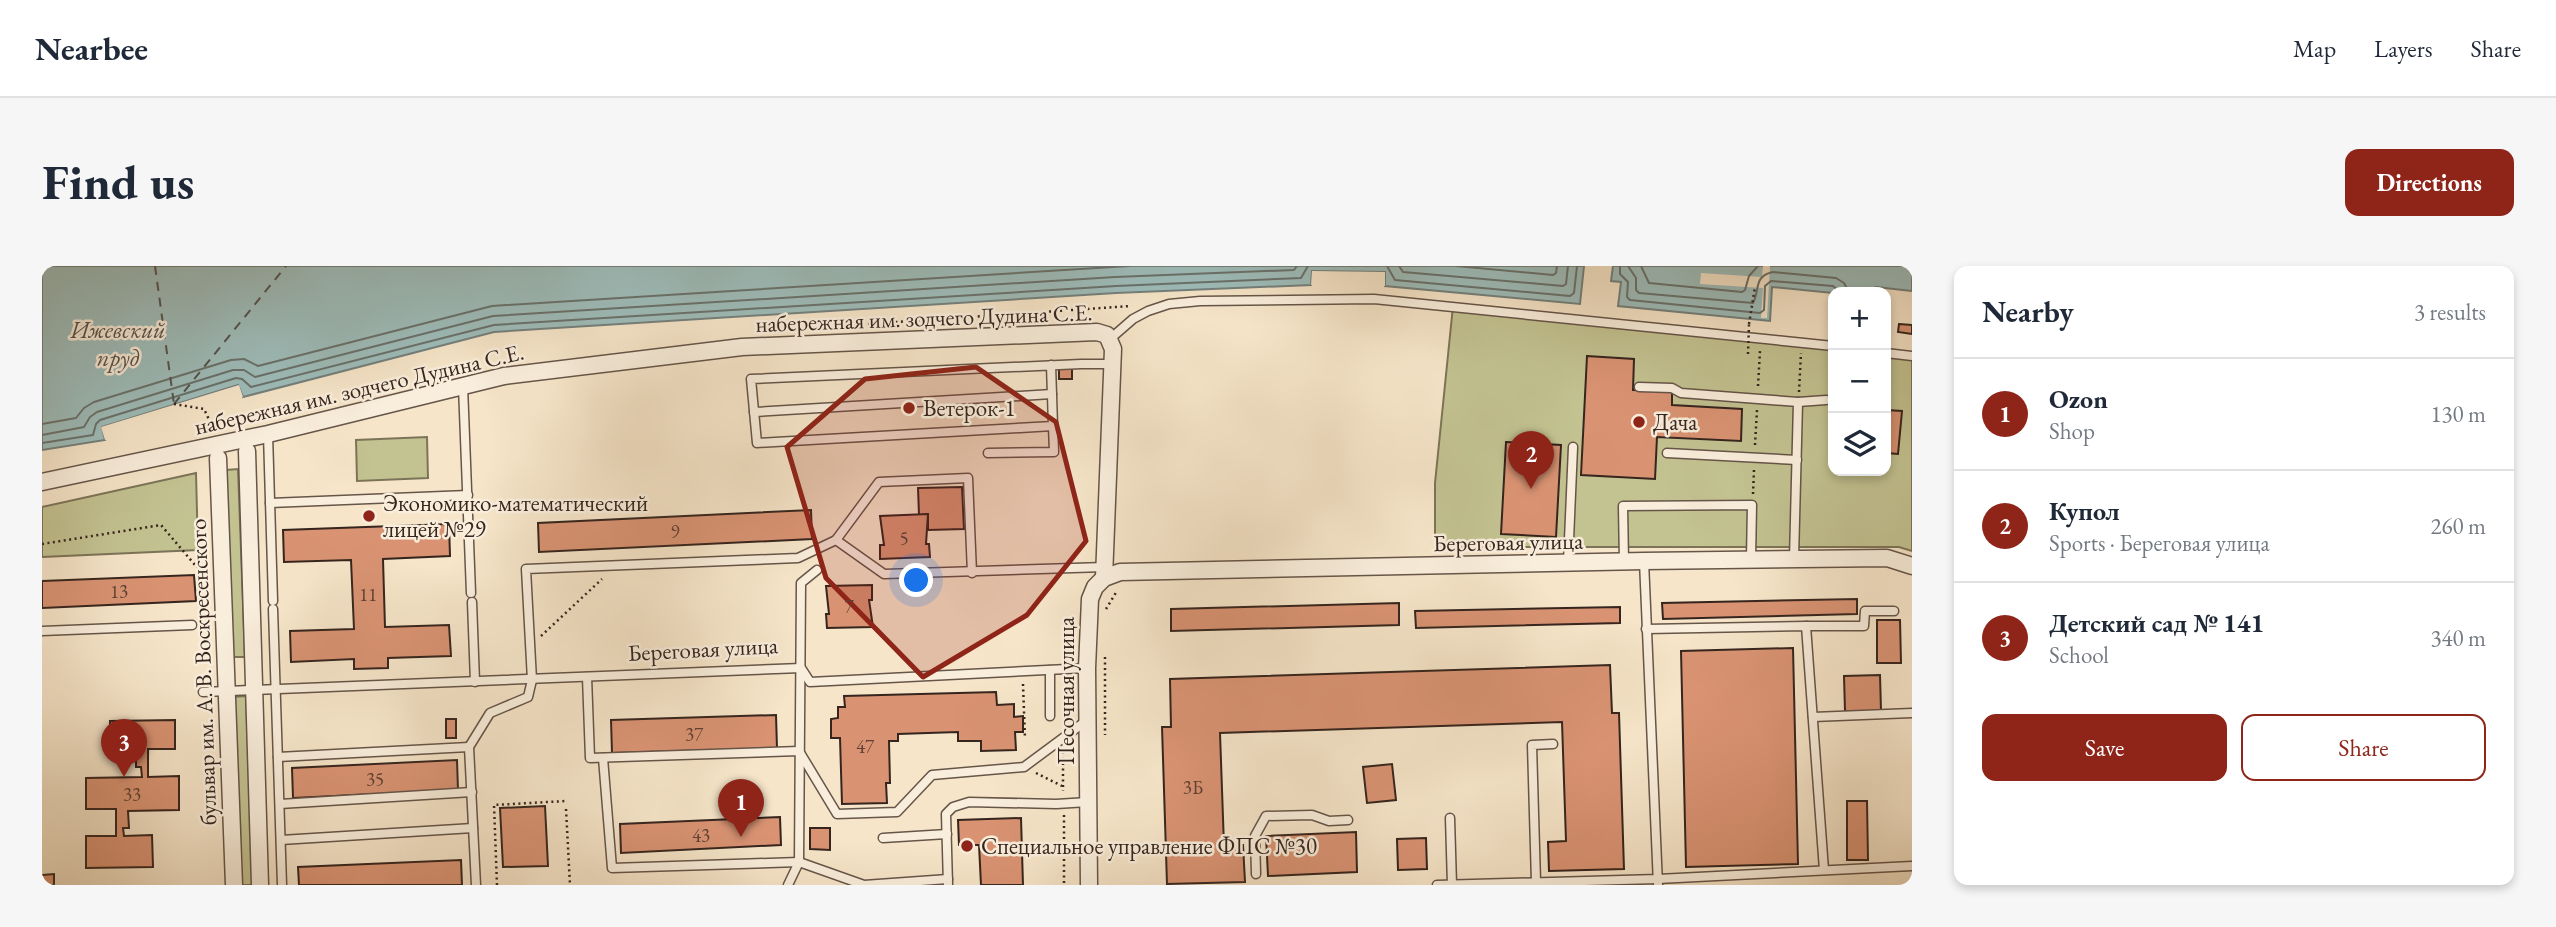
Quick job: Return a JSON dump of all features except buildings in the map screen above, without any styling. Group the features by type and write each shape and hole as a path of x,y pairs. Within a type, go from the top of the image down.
{"street":[{"name":"набережная им. зодчего Дудина С.Е.","path":"42,482 268,433 504,376 742,348 1085,332 1109,337"},
{"name":"Песочная улица","path":"1089,885 1087,668 1090,599 1105,573 1112,364 1109,337"},
{"path":"247,451 260,885"},
{"name":"бульвар им. А. В. Воскресенского","path":"218,458 234,885"},
{"name":"Береговая улица","path":"1105,573 1751,559 1887,558 1912,566"}],"lane":[{"name":"набережная им. зодчего Дудина С.Е.","path":"1109,337 1147,311 1169,304 1200,301 1374,299 1828,345"},
{"path":"1891,354 1912,356"},
{"path":"1053,426 757,443 751,379 1112,364"},
{"path":"988,453 1054,452 1051,365"},
{"path":"463,385 478,682"},
{"path":"1639,387 1672,388 1681,393 1798,402 1826,400"},
{"path":"754,411 1052,394"},
{"path":"1794,559 1798,402"},
{"path":"268,433 282,885"},
{"path":"1568,563 1573,447"},
{"path":"1667,453 1797,460"},
{"path":"476,885 469,747 489,713 528,697 532,680 526,569 798,558 836,540 879,482 968,478 972,573"},
{"path":"270,503 468,495"},
{"path":"1624,562 1623,506 1752,505 1751,559"},
{"path":"836,540 884,574 1105,573"},
{"path":"1644,561 1658,882"},
{"path":"788,885 799,862 801,583 817,570"},
{"path":"1646,629 1864,626 1865,611 1894,611"},
{"path":"42,631 192,625"},
{"path":"1806,626 1824,870"},
{"name":"Береговая улица","path":"203,692 801,668 810,682 1087,668"},
{"path":"1050,670 1050,716"},
{"path":"587,677 590,758 799,751"},
{"path":"1813,717 1912,713"},
{"path":"799,751 837,814 897,812 932,775 1024,767 1088,720"},
{"path":"1536,882 1532,745 1553,744"},
{"path":"278,757 469,747"},
{"path":"603,758 612,868 799,862 864,885 948,882 946,814 953,807 969,802 1088,802"},
{"path":"280,804 472,792"},
{"path":"1256,874 1255,836 1266,816 1312,815 1329,821 1348,820"},
{"path":"1450,818 1452,885"},
{"path":"281,840 473,828"},
{"path":"883,838 947,834"},
{"path":"1437,885 1658,882 1912,866"}],"path":[{"path":"1748,354 1755,287"},
{"path":"1758,382 1761,338"},
{"path":"1798,402 1802,342"},
{"path":"174,404 204,409 215,431"},
{"path":"1755,447 1757,407"},
{"path":"1752,505 1754,471"},
{"path":"42,544 161,525 201,572 209,593 223,608"},
{"path":"530,646 617,565"},
{"path":"1023,680 1025,739"},
{"path":"1024,767 1063,786"},
{"path":"497,885 494,805 566,801"},
{"path":"566,809 570,885"}],"highlighted area":[{"path":"976,367 1056,422 1086,541 1027,615 923,677 826,578 787,447 865,379"}],"shaded area":[{"path":"1453,306 1828,347 1828,476 1891,476 1891,354 1912,356 1912,551 1899,547 1435,547 1435,483"},
{"path":"427,437 428,478 357,481 356,440"},
{"path":"238,469 245,657 233,657 226,470"},
{"path":"196,473 198,550 42,557 42,507"},
{"path":"246,696 253,885 240,885 233,697"}],"water":[{"name":"Ижевский пруд","path":"42,266 1584,266 1580,304 1385,286 1385,272 1312,271 1311,285 1116,293 494,332 243,397 238,385 102,427 105,440 42,450"},
{"path":"1613,266 1912,266 1912,291 1891,287 1828,287 1828,293 1772,287 1770,321 1618,306 1621,282 1611,281"}],"pier":[{"path":"1763,266 1770,266 1767,318 1761,318 1763,288 1700,284 1701,273 1762,277"},
{"path":"1312,271 1385,272 1385,286 1381,286 1382,276 1315,275 1315,285 1311,285"},
{"path":"239,385 243,397 239,398 237,389 105,429 108,439 105,440 101,427"}],"ferry route":[{"path":"155,266 174,404"},
{"path":"174,404 286,266"}],"place":[{"name":"Ветерок-1","path":"909,408"},
{"name":"Дача","path":"1639,422"},
{"name":"Купол","path":"1531,489"},
{"name":"Экономико-математический лицей №29","path":"369,516"},
{"name":"Детский сад № 141","path":"124,777"},
{"name":"Ozon","path":"741,837"},
{"name":"Специальное управление ФПС №30","path":"967,846"}]}
